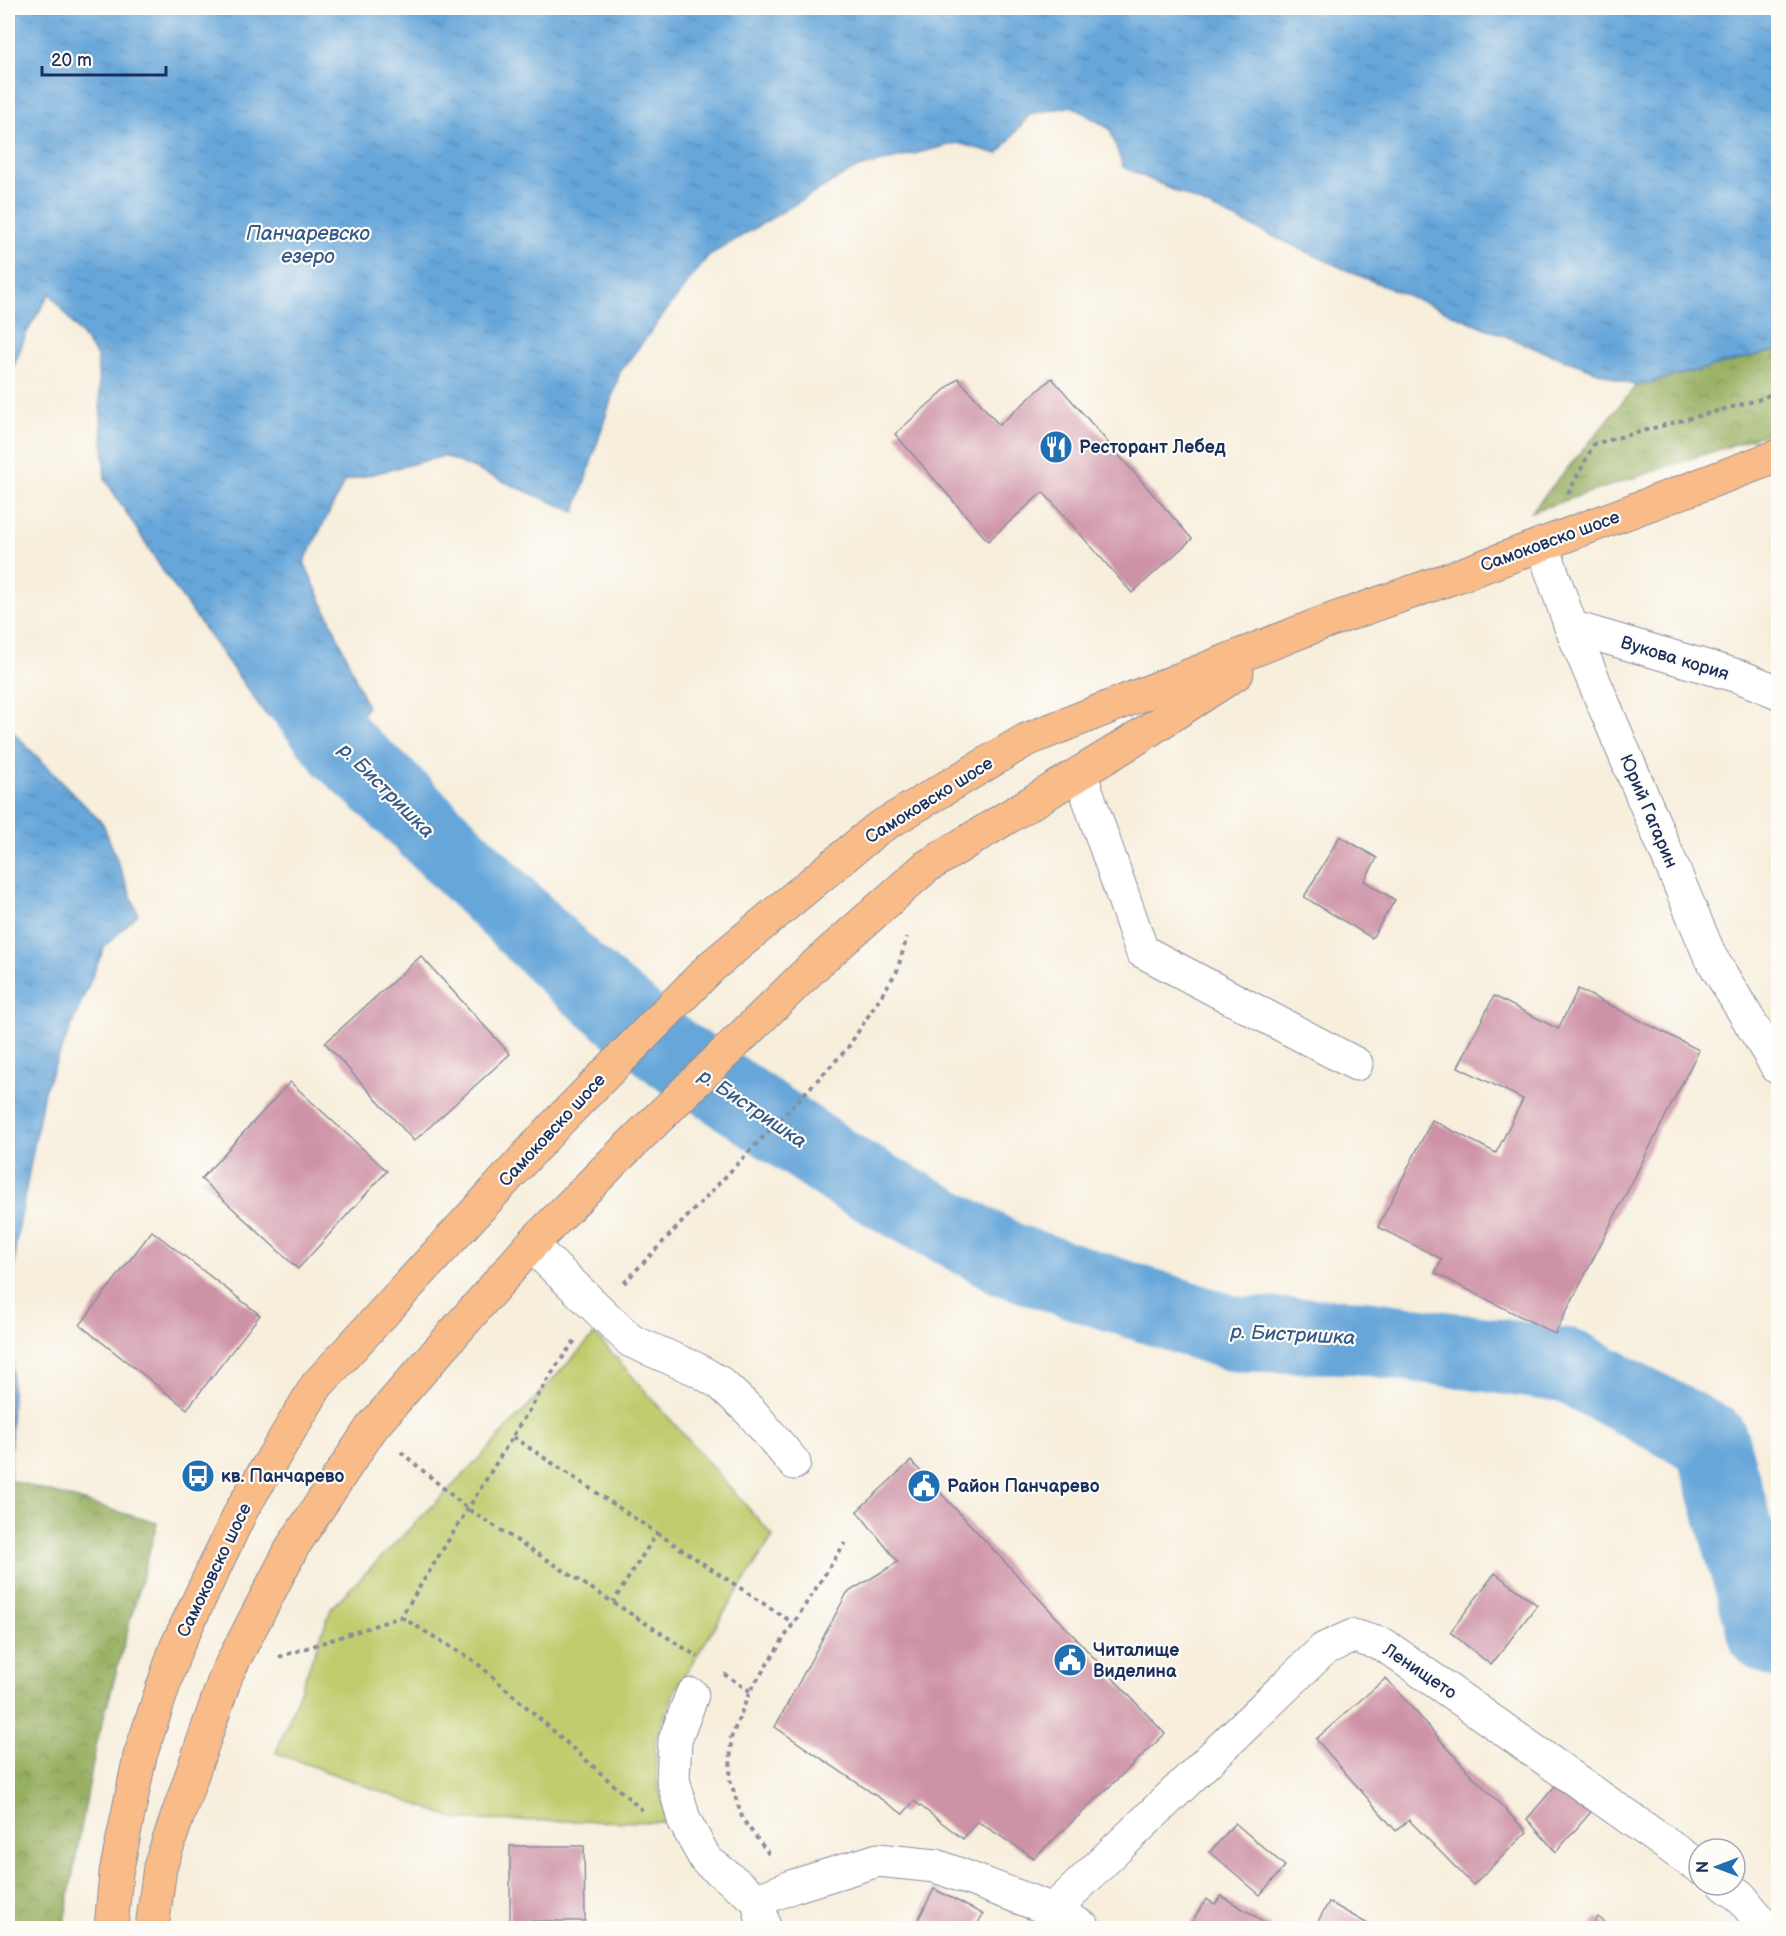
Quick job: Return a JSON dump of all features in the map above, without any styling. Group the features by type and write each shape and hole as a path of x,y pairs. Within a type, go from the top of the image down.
{"main road":[{"name":"Самоковско шосе","path":"111,1929 116,1873 141,1756 176,1648 242,1509 317,1385 559,1121 712,966 877,829 1026,740 1320,624 1779,456"},
{"name":"Самоковско шосе","path":"152,1929 160,1867 227,1673 293,1546 372,1427 531,1245 813,967 926,867 1129,743 1221,682 1320,624"}],"street":[{"name":"Юрий Гагарин","path":"1542,544 1571,627 1710,956 1779,1068"},
{"name":"Вукова кория","path":"1571,627 1741,677 1779,692"},
{"path":"1080,772 1142,951 1356,1064"},
{"path":"531,1245 631,1341 696,1369 720,1383 751,1412 794,1463"},
{"name":"Ленището","path":"1053,1910 1324,1649 1353,1636 1384,1645 1687,1859"},
{"path":"692,1695 675,1740 673,1779 684,1820 706,1860 761,1914 794,1886 878,1860 936,1866 1053,1910 1084,1929"},
{"path":"1741,1897 1766,1929"}],"path":[{"path":"1542,544 1594,444 1758,400 1779,392"},
{"path":"227,1673 401,1617 555,1368 598,1309 682,1224 847,1049 897,971 909,930"},
{"path":"513,1437 794,1623"},
{"path":"468,1509 701,1659"},
{"path":"613,1602 657,1533"},
{"path":"794,1886 743,1820 730,1780 731,1738 750,1690 844,1543"},
{"path":"401,1617 476,1662 639,1809 684,1820"},
{"path":"721,1672 750,1690"}],"green space":[{"path":"1778,350 1778,430 1531,512 1636,386"},
{"path":"595,1334 773,1536 676,1688 655,1740 657,1781 669,1822 459,1820 276,1753 332,1607 473,1465"},
{"path":"10,1480 157,1523 96,1746 65,1917 65,1928 8,1928 8,1488"}],"water":[{"name":"Панчаревско езеро","path":"8,8 1778,8 1778,350 1636,386 1544,352 1353,273 1123,167 1110,129 1072,106 1030,114 998,154 957,143 854,169 708,256 620,372 575,512 444,456 345,481 304,562 367,707 344,750 266,715 165,574 105,479 97,356 50,293 27,332 8,381"},
{"path":"8,727 103,824 138,914 105,946 44,1091 15,1248 8,1488"}],"building":[{"path":"958,378 999,425 1052,378 1192,539 1132,593 1043,492 988,541 895,434"},
{"path":"1340,836 1377,858 1364,881 1395,900 1372,938 1304,897"},
{"path":"421,956 510,1054 414,1141 325,1043"},
{"path":"1578,989 1699,1050 1555,1334 1435,1273 1442,1259 1378,1227 1432,1120 1496,1153 1523,1099 1458,1067 1494,996 1558,1029"},
{"path":"290,1082 387,1171 298,1269 201,1179"},
{"path":"152,1231 260,1315 187,1409 80,1325"},
{"path":"911,1461 1165,1734 1034,1858 977,1821 963,1839 914,1801 903,1814 775,1727 847,1593 898,1562 857,1511"},
{"path":"1495,1573 1537,1605 1491,1665 1450,1632"},
{"path":"1386,1678 1466,1769 1527,1832 1473,1885 1409,1820 1396,1831 1316,1739"},
{"path":"1555,1786 1591,1812 1556,1852 1527,1819"},
{"path":"1235,1823 1285,1866 1260,1895 1210,1852"},
{"path":"510,1846 584,1846 585,1921 510,1921"},
{"path":"934,1889 983,1914 975,1928 914,1928"},
{"path":"1221,1896 1274,1928 1188,1928 1206,1899 1215,1904"},
{"path":"1329,1902 1375,1928 1314,1928"},
{"path":"1598,1917 1612,1928 1588,1928"}],"waterway":[{"name":"р. Бистришка","path":"280,669 344,750 575,973 671,1053 852,1175 1009,1260 1234,1334 1360,1337 1569,1366 1711,1441 1766,1635 1778,1641"}],"place":[{"name":"Ресторант Лебед","path":"1056,447"},
{"name":"кв. Панчарево","path":"198,1476"},
{"name":"Район Панчарево","path":"924,1486"},
{"name":"Читалище Виделина","path":"1070,1660"}]}
